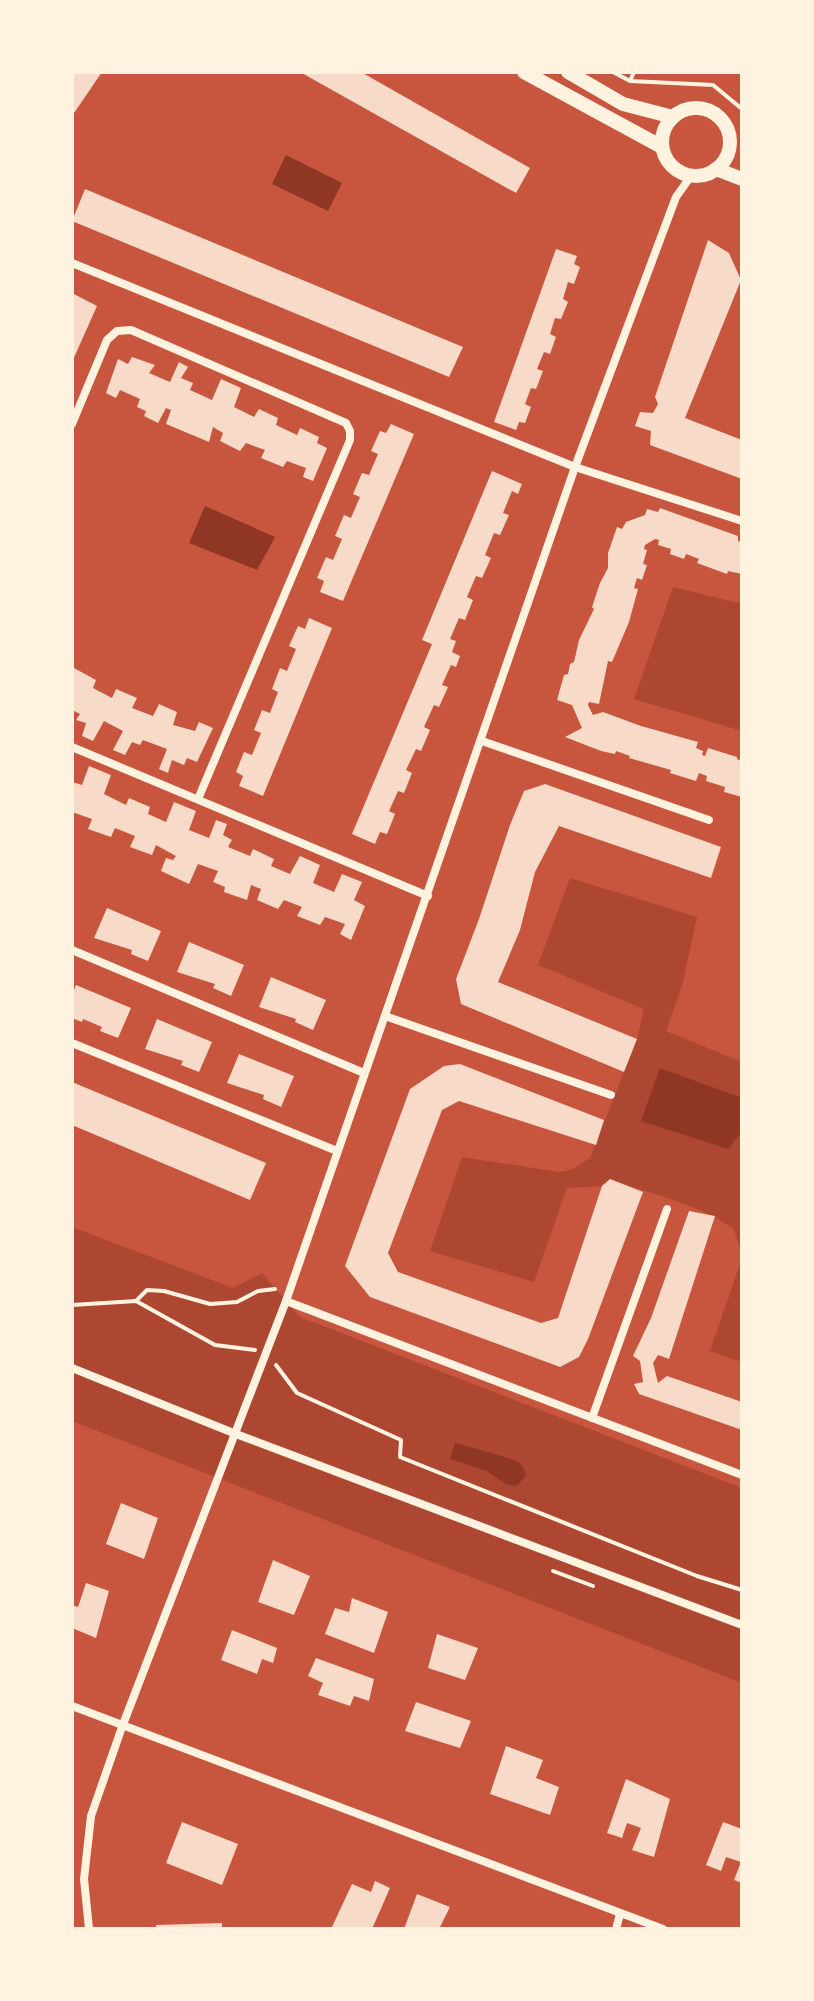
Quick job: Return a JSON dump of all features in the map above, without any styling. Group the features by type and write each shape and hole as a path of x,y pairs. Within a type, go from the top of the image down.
{"main road":[{"path":"524,72 662,147 672,166 691,176 716,169 736,148 717,115 703,109 687,109 673,117 666,125 662,147"},
{"path":"568,72 623,104 673,117"},
{"path":"716,169 742,179"}],"street":[{"path":"89,1929 84,1879 91,1816 122,1727 287,1298 575,467 676,197 691,176"},
{"path":"72,263 575,467 742,521"},
{"path":"72,424 107,340 117,331 131,330 346,423 350,431 350,440 198,799"},
{"path":"482,741 709,820"},
{"path":"72,747 428,896"},
{"path":"72,950 364,1073"},
{"path":"385,1016 611,1095"},
{"path":"72,1043 337,1151"},
{"path":"592,1418 667,1209"},
{"path":"287,1298 742,1475"},
{"path":"72,1368 236,1434 742,1625"},
{"path":"72,1706 663,1929"},
{"path":"616,1929 620,1914"}],"path":[{"path":"613,72 630,81 713,85 742,109"},
{"path":"630,81 634,72"},
{"path":"136,1301 147,1290 164,1291 210,1304 237,1302 272,1288 287,1298"},
{"path":"72,1305 136,1301 215,1345 266,1351 297,1393 401,1440 400,1457 697,1576 742,1590"}],"shaded area":[{"path":"286,155 342,183 328,211 272,184"},
{"path":"205,506 275,537 257,570 189,543"},
{"path":"673,587 742,604 742,731 634,699"},
{"path":"570,878 697,917 682,986 666,1031 742,1062 742,1256 734,1229 720,1220 690,1206 610,1179 602,1186 567,1188 534,1282 430,1251 462,1157 559,1172 571,1170 590,1158 637,1039 644,1009 538,965"},
{"path":"660,1068 742,1098 742,1132 728,1149 641,1121"},
{"path":"72,1227 233,1288 262,1273 300,1317 742,1488 742,1683 72,1421"},
{"path":"742,1258 742,1362 710,1351"},
{"path":"455,1443 516,1461 522,1465 526,1475 517,1486 507,1485 487,1471 450,1459"}],"building":[{"path":"72,72 102,72 72,116"},
{"path":"300,72 361,72 530,168 516,193"},
{"path":"85,189 463,347 449,377 72,221"},
{"path":"708,240 729,253 741,280 685,418 742,440 742,479 650,445 651,431 635,426 640,412 653,413 658,404 655,397"},
{"path":"556,249 577,256 574,264 580,267 574,284 568,282 563,299 568,302 561,319 555,318 550,334 556,337 550,354 544,352 537,369 543,371 536,389 531,388 525,404 531,407 525,423 519,422 516,430 494,422"},
{"path":"72,293 97,306 72,362"},
{"path":"132,357 155,365 149,373 170,382 179,362 188,367 181,378 193,383 190,390 212,400 221,379 241,388 234,407 254,417 259,409 278,418 276,425 297,435 300,428 319,437 317,443 327,448 313,481 303,477 306,468 287,461 283,467 261,458 265,450 246,443 240,451 220,441 223,433 213,427 209,442 166,424 171,410 166,408 158,423 144,416 146,411 137,407 140,399 120,390 116,398 106,393 118,359 128,364"},
{"path":"391,424 414,434 343,601 320,592 324,581 317,578 326,557 333,560 342,539 335,536 344,515 351,518 360,497 353,494 362,473 369,475 378,454 371,451 380,431 386,433"},
{"path":"492,471 522,484 518,494 512,491 503,513 509,515 500,535 494,533 485,555 491,558 482,578 476,576 467,597 473,600 465,620 459,618 450,639 456,641 452,652 460,656 456,667 451,665 442,685 448,687 439,707 434,705 424,727 430,730 421,751 416,749 406,770 412,773 404,793 398,791 389,811 395,814 387,834 380,832 375,844 352,834 432,644 422,640"},
{"path":"660,508 738,536 738,541 742,542 742,574 728,571 727,574 697,563 699,559 686,554 684,559 670,554 671,549 658,545 659,540 645,545 644,549 647,550 643,564 647,565 642,580 637,578 634,588 638,589 629,622 612,662 608,661 599,704 589,702 588,705 593,715 603,712 698,742 696,748 703,751 702,755 705,756 708,748 737,757 742,761 742,797 724,792 725,787 706,781 707,776 699,773 696,781 616,751 615,754 601,751 565,737 582,728 572,705 557,700 564,675 568,674 570,664 574,662 579,640 594,609 592,607 608,568 608,553 617,527 622,529 626,522 645,515 647,509 658,512"},
{"path":"309,618 332,628 263,796 239,786 243,776 236,772 244,752 252,755 261,733 254,730 262,710 270,713 278,692 272,689 280,668 287,671 296,649 289,646 298,626 305,629"},
{"path":"74,668 96,680 93,688 112,698 116,689 137,698 132,708 153,716 159,704 177,712 173,725 195,731 199,722 213,728 197,762 187,758 184,765 172,760 168,773 159,769 167,749 143,740 140,745 132,742 125,755 113,750 123,731 104,721 93,741 82,736 86,723 76,720 80,714 72,710"},
{"path":"89,766 111,775 104,794 126,805 129,798 150,807 148,814 166,822 174,802 196,811 189,830 209,838 216,820 227,824 223,835 232,840 228,847 250,856 253,849 274,859 271,866 290,874 300,856 320,865 313,883 334,892 342,874 362,882 354,900 365,906 351,940 340,934 345,924 325,917 320,925 297,916 302,907 284,900 278,909 257,900 261,889 251,885 247,900 224,892 225,887 213,882 218,871 198,864 189,884 161,871 166,858 173,860 176,856 156,845 152,855 130,847 135,836 115,828 111,837 88,829 92,819 72,812 72,782 82,785"},
{"path":"545,784 721,847 711,878 559,826 535,872 520,930 498,982 637,1039 624,1072 461,1004 456,979 510,825 524,791"},
{"path":"107,908 161,931 148,961 131,954 132,950 94,938"},
{"path":"189,942 244,965 231,996 213,988 215,984 177,972"},
{"path":"271,977 326,1000 313,1030 295,1022 296,1019 259,1007"},
{"path":"76,985 131,1008 118,1038 100,1031 102,1027 72,1018 72,995"},
{"path":"157,1019 212,1042 199,1072 181,1065 183,1061 145,1049"},
{"path":"239,1054 294,1076 281,1107 263,1099 264,1095 227,1083"},
{"path":"460,1064 604,1120 596,1145 459,1101 442,1110 388,1253 398,1272 541,1323 558,1318 602,1186 610,1179 643,1192 588,1339 579,1357 560,1367 370,1297 345,1266 410,1089 444,1066"},
{"path":"72,1082 266,1163 250,1200 72,1125"},
{"path":"689,1211 715,1216 669,1359 658,1355 653,1363 658,1383 667,1376 742,1402 742,1430 639,1394 634,1384 643,1382 640,1361 633,1356 651,1318"},
{"path":"121,1503 158,1518 144,1559 106,1544"},
{"path":"273,1560 310,1576 294,1615 258,1602"},
{"path":"86,1583 109,1591 96,1638 72,1628 72,1605 78,1607"},
{"path":"352,1598 388,1612 374,1653 325,1634 335,1608 349,1612"},
{"path":"232,1630 277,1648 273,1663 262,1659 257,1674 221,1660"},
{"path":"437,1634 478,1648 465,1680 428,1668"},
{"path":"316,1658 374,1679 369,1701 354,1696 350,1706 318,1695 323,1683 308,1676"},
{"path":"416,1702 471,1721 460,1748 405,1731"},
{"path":"506,1746 543,1760 536,1778 559,1787 550,1815 490,1794"},
{"path":"626,1779 670,1799 654,1857 632,1850 641,1828 627,1823 622,1838 607,1833"},
{"path":"182,1822 238,1844 222,1885 166,1863"},
{"path":"723,1822 742,1829 742,1883 734,1880 741,1862 726,1857 721,1871 706,1865"},
{"path":"375,1881 390,1888 372,1929 331,1929 352,1884 371,1892"},
{"path":"417,1894 450,1907 439,1929 404,1929"},
{"path":"222,1923 222,1929 156,1929 156,1925"}]}
